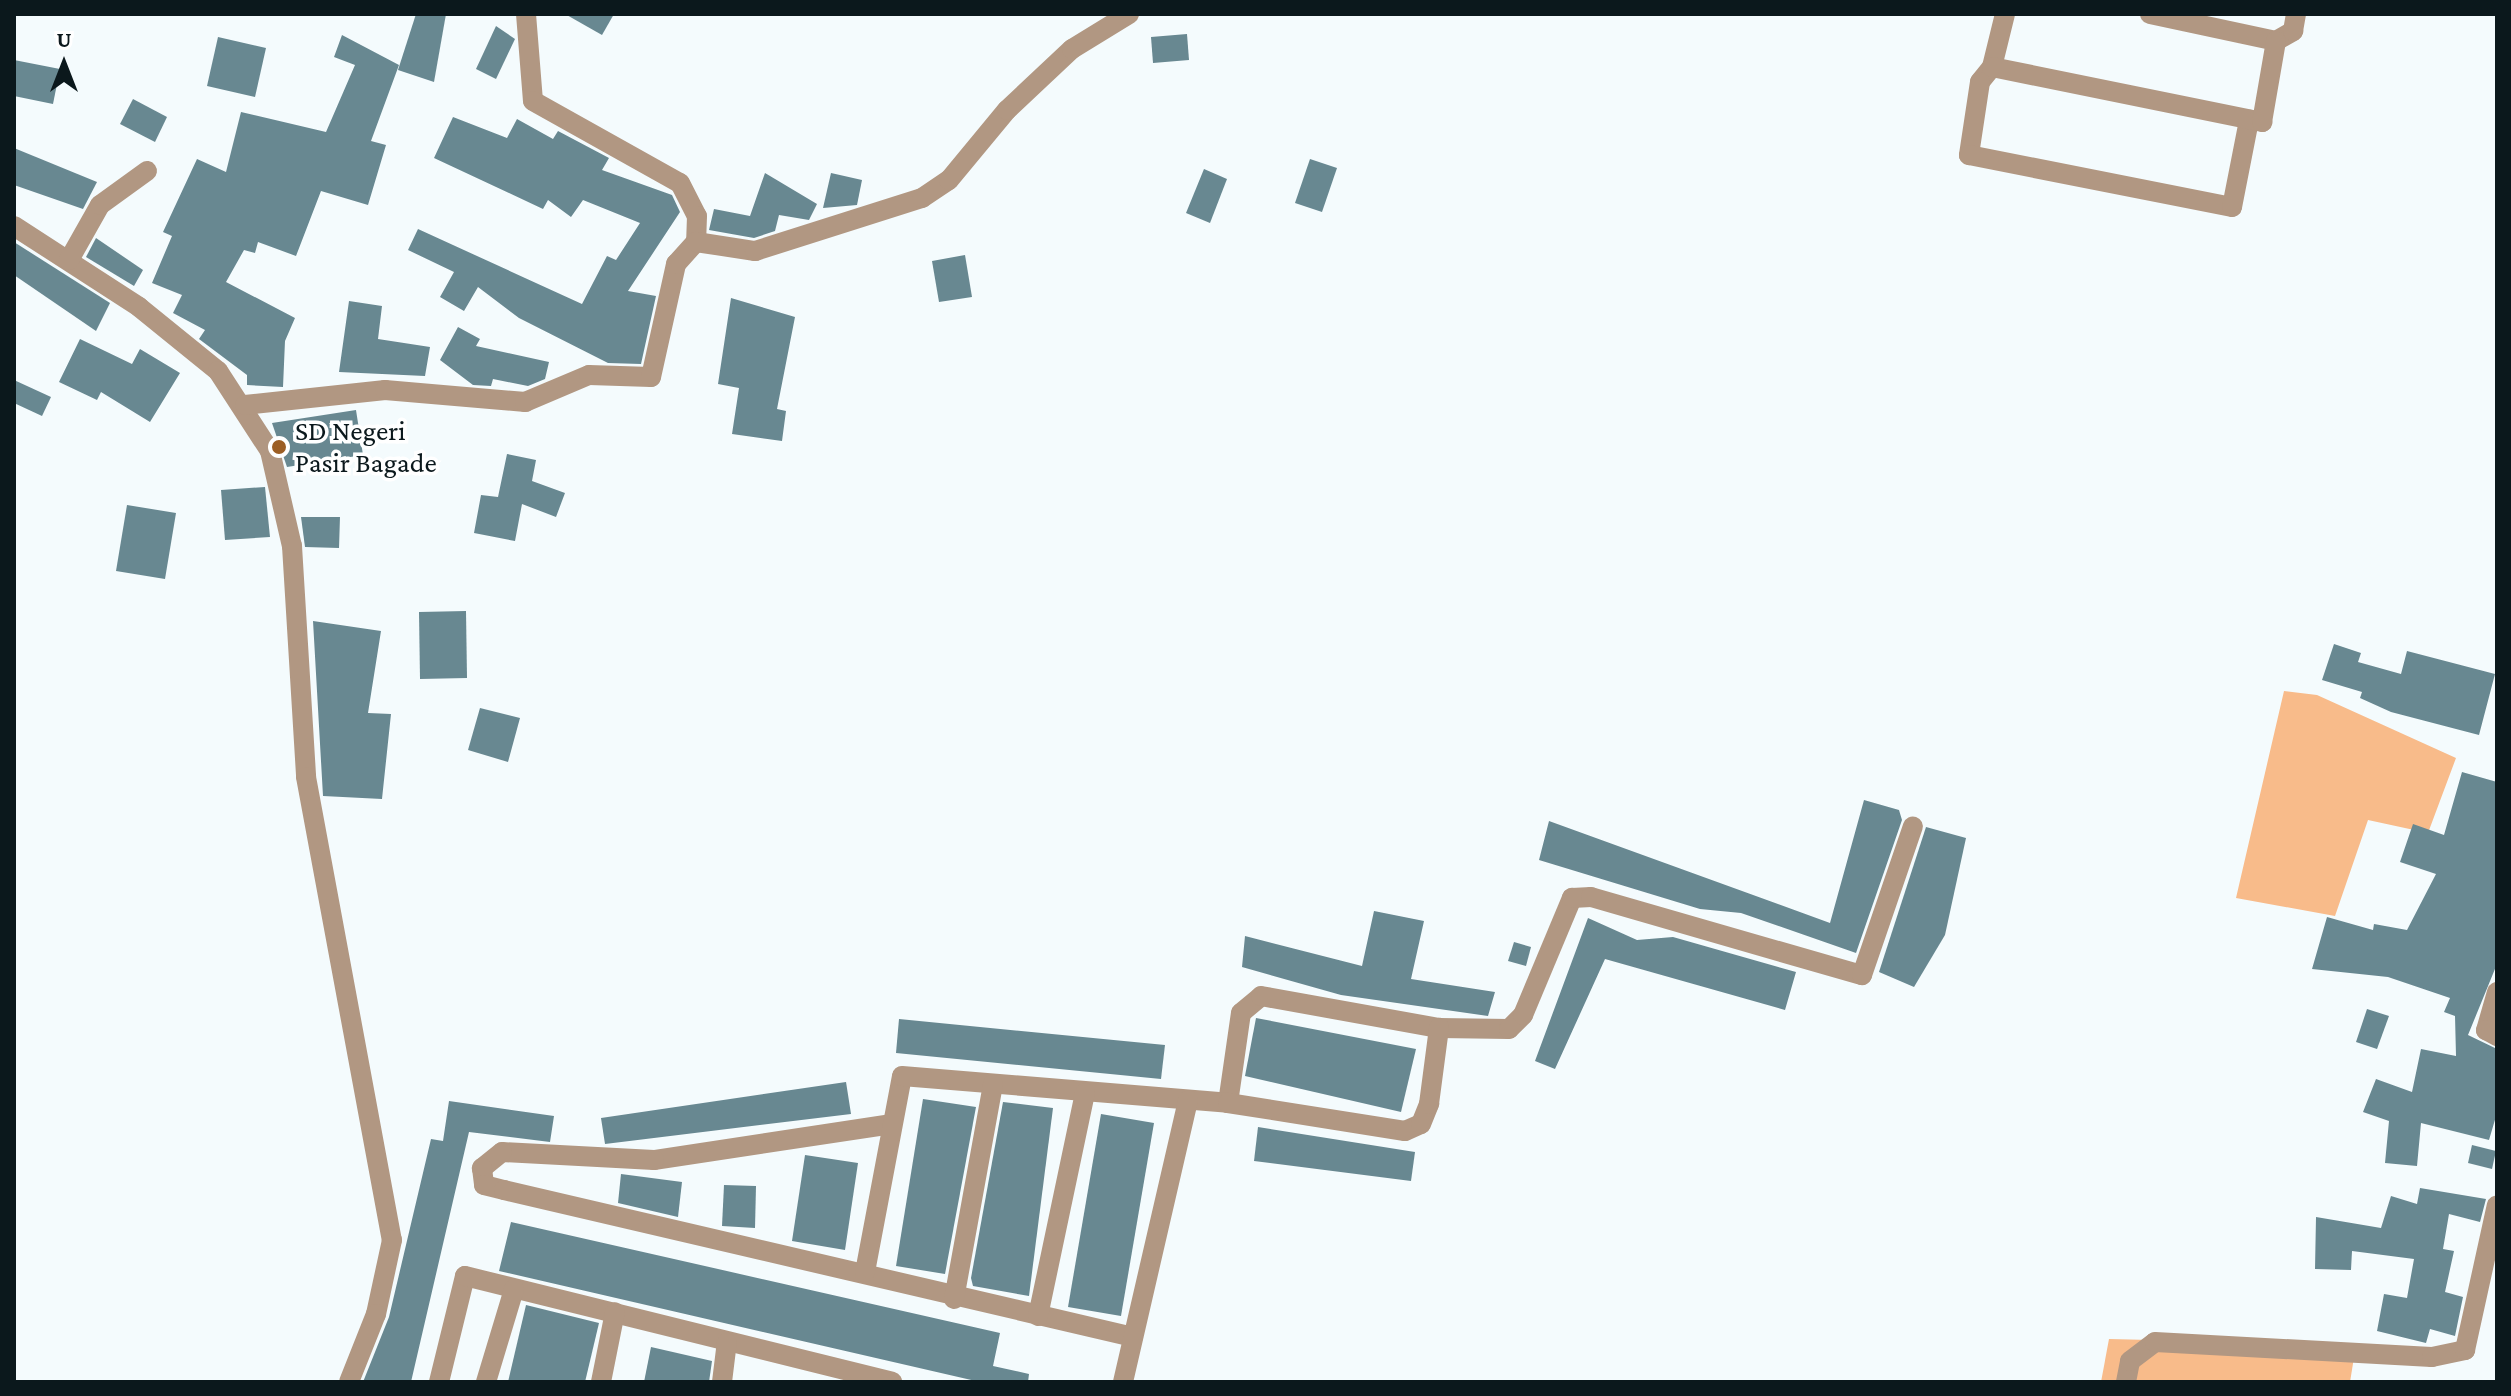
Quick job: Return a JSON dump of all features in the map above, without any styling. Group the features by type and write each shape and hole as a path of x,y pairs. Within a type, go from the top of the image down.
{"street":[{"path":"245,405 385,390 525,402 589,375 651,377 676,264 696,242 697,216 680,183 533,101 526,14"},
{"path":"696,242 755,251 922,198 949,180 1007,110 1072,49 1129,14"},
{"path":"2005,14 1992,67 1980,82 1969,155 2232,207 2249,120"},
{"path":"2150,14 2276,41 2293,31 2296,14"},
{"path":"1992,67 2262,122 2276,41"},
{"path":"69,260 100,205 147,171"},
{"path":"14,226 69,260 186,343 245,405 270,451 286,509 306,777 392,1240 380,1299 349,1382"},
{"path":"1228,1103 1241,1013 1261,996 1484,1034 1509,1029 1523,1015 1572,898 1591,897 1862,975 1913,826"},
{"path":"2497,992 2486,1030 2497,1036"},
{"path":"865,1272 902,1076 1228,1103 1405,1131 1421,1124 1429,1104 1439,1028"},
{"path":"954,1299 993,1085"},
{"path":"1038,1316 1085,1093"},
{"path":"1123,1382 1188,1100"},
{"path":"892,1124 654,1160 502,1152 482,1168 484,1185 865,1272 954,1299 1133,1337"},
{"path":"2126,1382 2130,1361 2155,1342 2452,1356 2470,1341 2496,1219"},
{"path":"439,1382 465,1276 615,1312 825,1374 892,1382"},
{"path":"486,1382 514,1289"},
{"path":"601,1382 615,1312"},
{"path":"722,1382 727,1343"}],"shaded area":[{"path":"2284,691 2317,695 2456,758 2428,833 2368,820 2335,916 2236,898"},
{"path":"2109,1339 2356,1345 2350,1382 2101,1382"}],"building":[{"path":"416,14 446,14 434,82 398,70"},
{"path":"565,14 614,14 602,35"},
{"path":"496,26 515,39 496,79 476,69"},
{"path":"1187,34 1189,60 1153,63 1151,37"},
{"path":"342,35 399,65 371,141 386,145 368,205 321,191 296,256 258,242 255,253 244,250 226,282 295,318 285,341 283,387 247,385 247,375 199,339 205,330 173,313 182,295 152,283 172,236 163,232 197,159 226,172 241,112 326,132 355,65 334,57"},
{"path":"218,37 266,48 255,97 207,86"},
{"path":"14,60 60,69 53,104 14,96"},
{"path":"133,99 167,117 155,142 120,124"},
{"path":"453,117 507,138 517,119 553,139 558,131 609,158 602,170 672,195 680,212 628,291 656,296 641,364 608,363 519,318 478,287 464,311 440,297 454,272 408,250 418,229 582,304 607,256 616,260 640,223 583,200 571,217 548,200 543,209 434,158"},
{"path":"14,148 97,182 83,209 14,185"},
{"path":"1310,159 1337,168 1322,212 1295,203"},
{"path":"1204,169 1227,179 1210,223 1186,213"},
{"path":"765,173 817,204 809,220 779,215 775,231 754,238 709,230 714,209 750,216"},
{"path":"831,173 862,180 857,205 823,208"},
{"path":"96,238 143,270 134,286 86,257"},
{"path":"14,242 110,303 96,331 14,275"},
{"path":"965,255 972,297 939,302 932,261"},
{"path":"731,298 795,317 777,409 786,411 782,441 732,434 739,388 718,384"},
{"path":"349,301 382,306 378,339 430,347 425,376 339,372"},
{"path":"458,327 480,339 476,346 549,362 545,379 528,386 493,379 491,386 473,385 440,360"},
{"path":"80,339 132,364 140,349 180,373 150,422 101,392 97,400 59,382"},
{"path":"14,380 51,397 42,416 14,403"},
{"path":"356,410 363,455 287,467 272,423"},
{"path":"507,454 536,460 532,481 565,493 556,517 522,504 515,541 474,533 481,495 498,497"},
{"path":"265,487 270,537 225,540 221,490"},
{"path":"127,505 176,513 165,579 116,571"},
{"path":"301,517 340,517 339,548 305,547"},
{"path":"466,611 467,678 420,679 419,612"},
{"path":"313,621 381,631 368,713 391,714 382,799 323,796"},
{"path":"2334,644 2361,653 2358,662 2401,674 2407,651 2495,674 2479,735 2391,712 2360,698 2362,692 2322,680"},
{"path":"480,708 520,718 508,762 468,750"},
{"path":"2462,772 2497,782 2497,964 2468,1035 2497,1049 2497,1113 2489,1140 2421,1123 2417,1166 2385,1163 2389,1121 2363,1112 2376,1079 2412,1092 2421,1049 2456,1056 2455,1016 2444,1012 2450,998 2388,977 2312,969 2327,917 2373,930 2374,924 2407,930 2436,874 2400,862 2413,824 2444,835"},
{"path":"1864,800 1899,810 1902,820 1856,953 1741,913 1700,909 1539,860 1549,821 1830,923"},
{"path":"1926,827 1966,838 1945,935 1914,987 1879,972"},
{"path":"1374,911 1424,921 1411,979 1495,992 1488,1016 1341,995 1242,967 1245,936 1362,966"},
{"path":"1588,918 1637,940 1673,937 1796,972 1785,1010 1605,959 1555,1069 1535,1061"},
{"path":"1514,942 1531,947 1526,966 1508,961"},
{"path":"2367,1009 2389,1016 2377,1049 2356,1042"},
{"path":"1256,1018 1416,1049 1401,1112 1245,1076"},
{"path":"899,1019 1165,1045 1161,1079 896,1053"},
{"path":"846,1082 851,1114 605,1144 601,1118"},
{"path":"923,1099 976,1107 945,1274 896,1266"},
{"path":"449,1101 554,1116 550,1142 469,1132 411,1382 363,1382 389,1317 431,1139 443,1141"},
{"path":"1003,1102 1053,1108 1029,1296 973,1286 971,1278"},
{"path":"1101,1114 1154,1123 1121,1316 1068,1307"},
{"path":"1258,1127 1415,1152 1411,1181 1254,1161"},
{"path":"2472,1145 2496,1151 2492,1169 2468,1163"},
{"path":"805,1155 858,1163 845,1250 792,1241"},
{"path":"621,1174 682,1182 678,1217 618,1203"},
{"path":"724,1185 756,1186 755,1228 722,1226"},
{"path":"2420,1188 2486,1199 2480,1222 2449,1214 2443,1249 2454,1251 2445,1292 2463,1297 2455,1336 2430,1329 2426,1343 2377,1331 2384,1294 2407,1298 2414,1259 2352,1251 2351,1270 2315,1269 2316,1217 2381,1228 2391,1196 2417,1204"},
{"path":"511,1222 1000,1333 993,1366 1029,1374 1028,1382 980,1382 499,1271"},
{"path":"526,1305 599,1323 585,1382 508,1382"},
{"path":"651,1347 712,1361 709,1382 644,1382"}],"place":[{"name":"SD Negeri Pasir Bagade","path":"279,447"}]}
